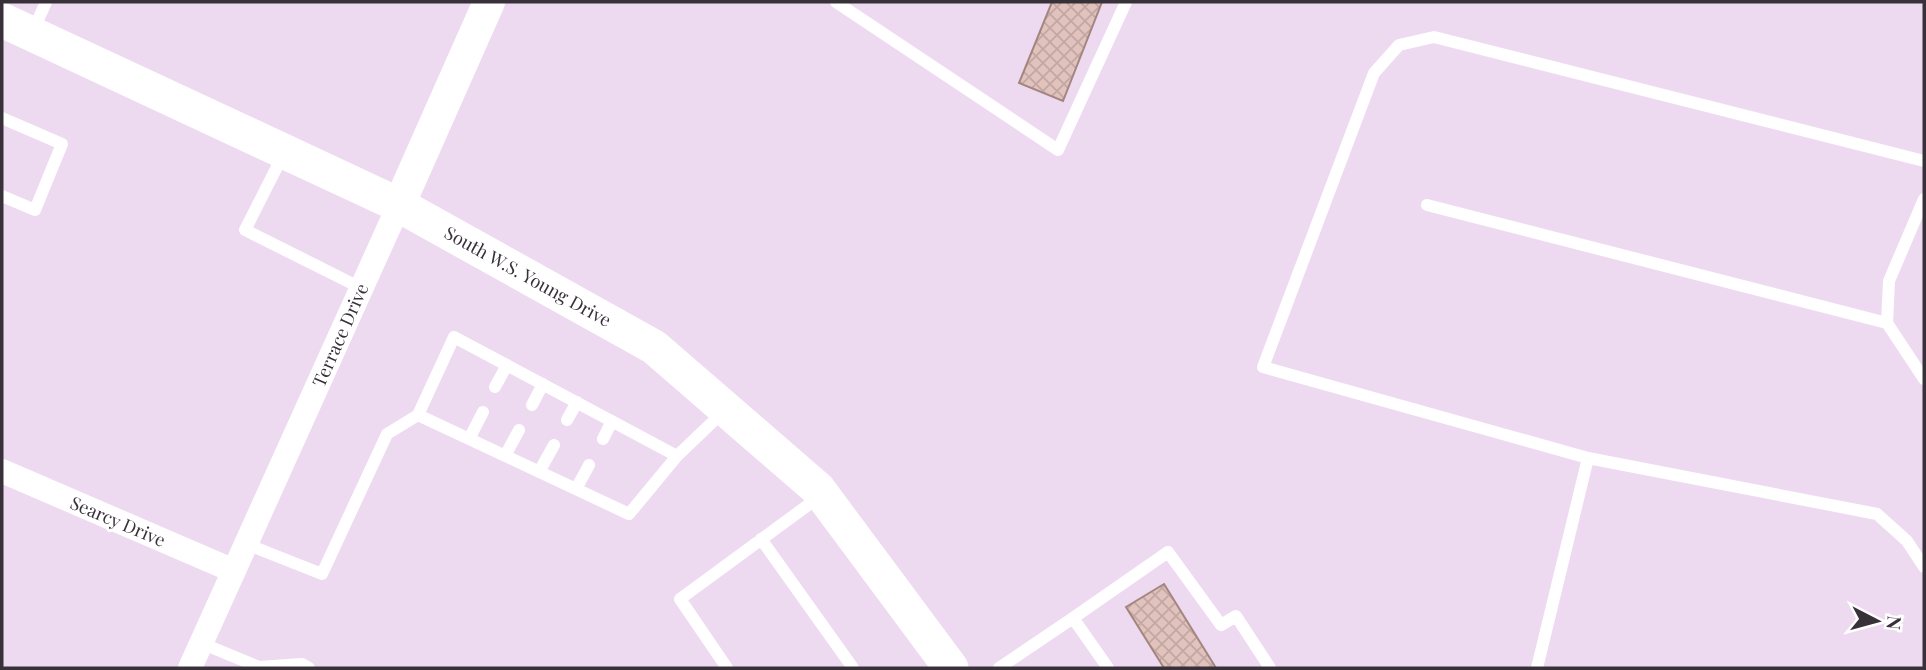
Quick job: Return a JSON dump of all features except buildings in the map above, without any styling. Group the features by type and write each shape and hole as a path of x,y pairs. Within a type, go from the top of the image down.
{"main road":[{"name":"South W.S. Young Drive","path":"16,27 398,205 654,347 822,494 951,668"}],"street":[{"name":"Terrace Drive","path":"190,668 489,2"},
{"name":"Searcy Drive","path":"2,471 234,571"}],"lane":[{"path":"16,27 46,2"},
{"path":"842,3 1058,150 1126,2"},
{"path":"1924,161 1434,37 1399,46 1374,73 1263,367 1588,458 1877,514 1907,541 1924,567"},
{"path":"2,118 62,144 35,210 2,196"},
{"path":"285,152 245,230 361,288"},
{"path":"1924,199 1889,281 1886,323 1924,379"},
{"path":"1427,205 1886,323"},
{"path":"246,544 322,574 387,434 418,415 454,337 677,456"},
{"path":"495,387 507,365"},
{"path":"532,405 543,384"},
{"path":"567,420 577,402"},
{"path":"418,415 629,514 677,456 726,409"},
{"path":"469,439 482,412"},
{"path":"603,439 612,421"},
{"path":"505,456 519,430"},
{"path":"539,472 554,445"},
{"path":"1537,668 1588,458"},
{"path":"576,489 589,465"},
{"path":"727,668 680,599 822,494"},
{"path":"761,539 853,668"},
{"path":"999,668 1168,552 1221,625 1236,616 1270,668"},
{"path":"1073,618 1108,668"},
{"path":"201,643 259,668 302,664 310,668"}]}
